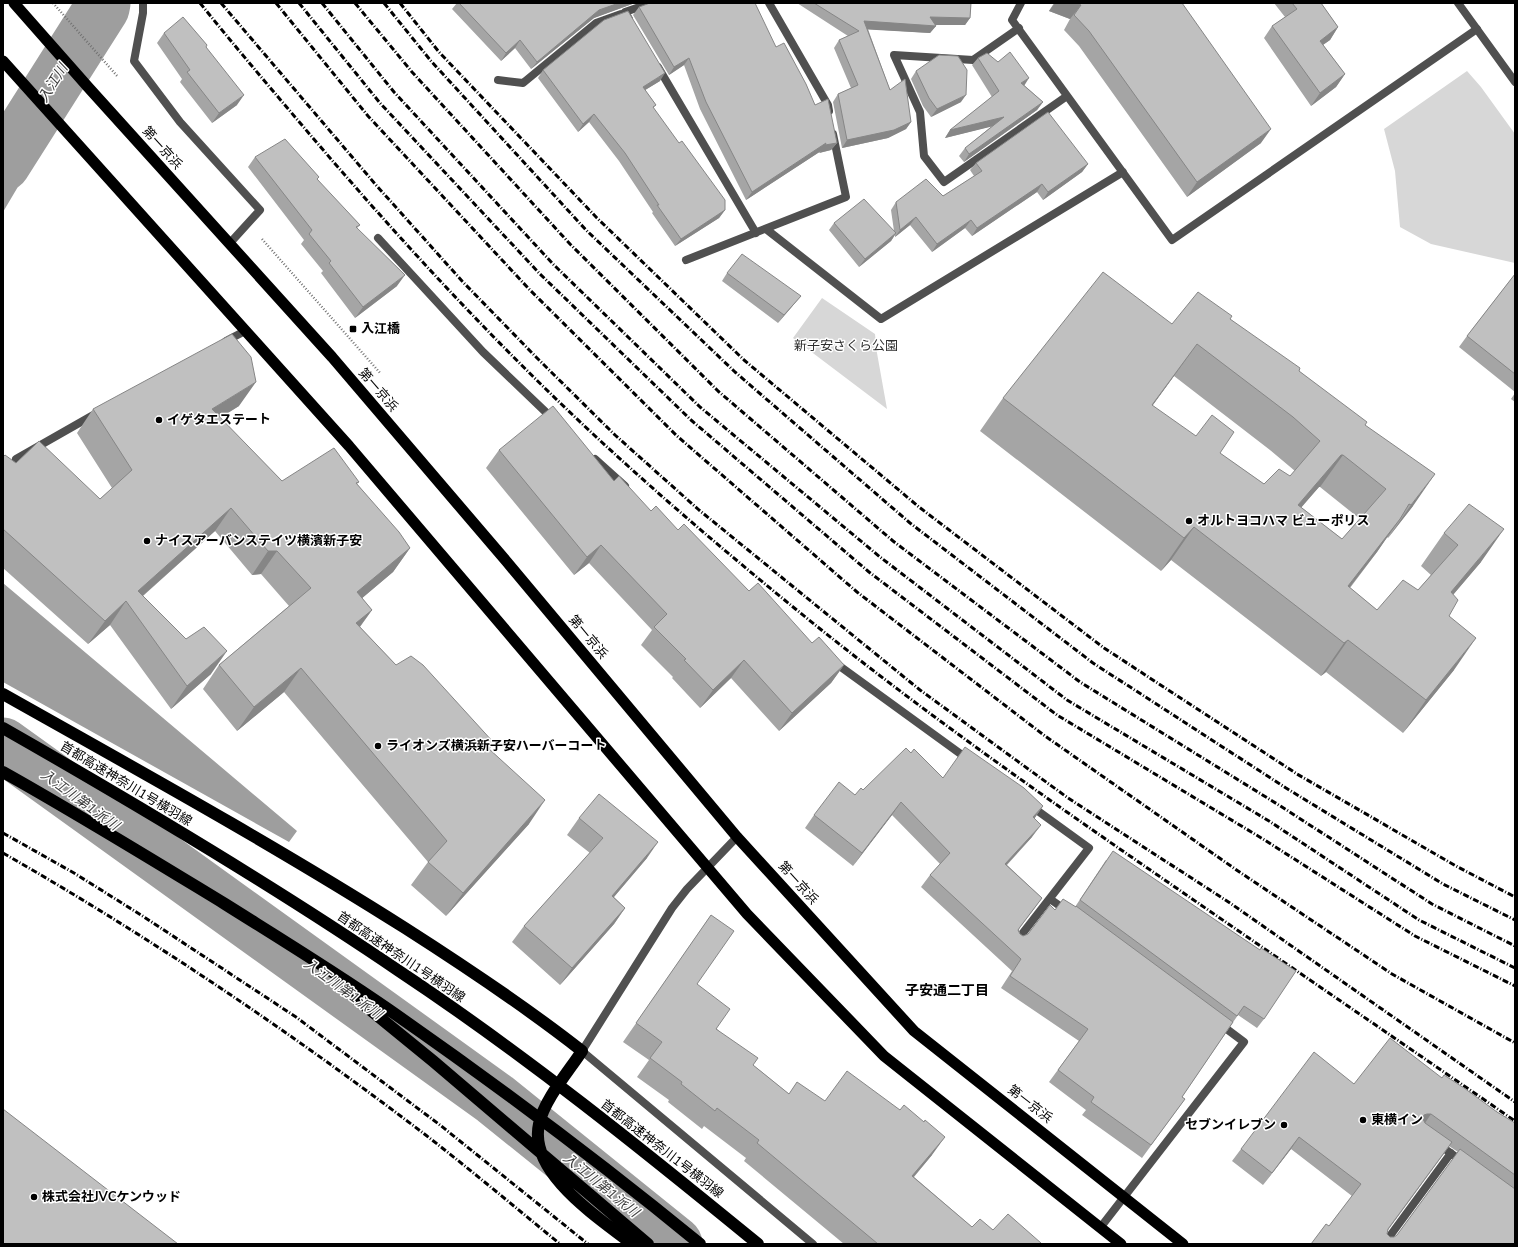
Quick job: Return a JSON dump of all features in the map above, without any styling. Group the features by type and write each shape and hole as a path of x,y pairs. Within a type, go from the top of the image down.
{"highway":[{"name":"第一京浜","path":"14,3 332,357 476,525 737,837 914,1031 1183,1244"},
{"path":"3,61 354,452 747,914 884,1056 1121,1244"},
{"path":"3,694 282,852 443,953 544,1021 582,1051 546,1105 538,1125 539,1147 549,1170 566,1191 632,1244"},
{"name":"首都高速神奈川1号横羽線","path":"3,728 203,846 401,971 593,1112 758,1244"},
{"path":"3,772 71,811 293,947 384,1006 569,1140 700,1244"},
{"path":"293,947 439,1066 648,1244"}],"street":[{"path":"143,3 143,13 134,61 180,122 260,210 230,243"},
{"path":"498,80 523,82 596,23 651,3"},
{"path":"686,260 846,197 828,104 769,3"},
{"path":"1021,3 1012,20 1172,240 1477,29"},
{"path":"1458,3 1515,82"},
{"path":"625,12 633,26"},
{"path":"1019,28 973,60 894,55 920,112 924,156 944,182 1067,96"},
{"path":"653,59 756,233"},
{"path":"766,229 881,319 1123,172"},
{"path":"378,238 483,352 561,426"},
{"path":"221,344 245,331"},
{"path":"16,459 104,409"},
{"path":"588,453 629,491"},
{"path":"828,657 974,764"},
{"path":"1015,943 1089,848 1025,801"},
{"path":"737,837 687,889 672,908 582,1051 813,1244"},
{"path":"1050,898 1075,917"},
{"path":"1100,1228 1244,1042 1213,1019"},
{"path":"1432,1140 1470,1167"},
{"path":"1384,1244 1451,1153"}],"path":[{"path":"53,3 105,62"}],"green space":[{"path":"1467,71 1481,87 1515,134 1515,263 1431,244 1400,227 1395,171 1384,129"},
{"name":"新子安さくら公園","path":"822,298 875,334 887,409 793,338"}],"shaded area":[{"path":"3,124 35,158 3,212"},
{"path":"3,583 297,831 289,842 3,682"}],"building":[{"path":"459,3 619,3 599,10 537,62 520,40 506,53"},
{"path":"650,3 755,3 776,47 784,43 806,84 815,105 828,99 837,143 825,145 826,143 752,192 706,102 689,58 674,67 639,7"},
{"path":"814,3 971,3 970,18 930,17 936,26 864,21 890,90 905,79 911,122 894,130 847,140 838,94 858,85 839,40 859,31"},
{"path":"1076,3 1182,3 1271,129 1197,182 1089,31 1074,15 1081,5"},
{"path":"1292,3 1321,3 1338,27 1320,41 1345,74 1320,93 1272,26 1297,9"},
{"path":"628,11 665,73 643,87 656,105 653,107 679,143 682,141 725,200 725,210 681,239 657,205 659,205 625,153 594,114 583,124 543,70 604,20"},
{"path":"183,17 207,45 206,47 244,95 219,113 187,72 190,70 164,33"},
{"path":"1010,52 1029,78 1021,83 1043,102 969,154 965,148 1004,117 950,130 999,91 978,58 987,53 998,62"},
{"path":"939,55 958,56 967,70 966,95 937,109 929,98 916,71"},
{"path":"1048,112 1088,164 1048,192 1042,184 977,228 971,220 937,244 916,217 900,230 896,202 926,179 943,196 982,171 976,163"},
{"path":"285,139 319,177 317,179 360,225 356,227 405,275 363,307 329,263 331,261 309,234 312,230 255,157"},
{"path":"864,199 896,233 865,259 834,223"},
{"path":"742,254 801,296 784,315 727,273"},
{"path":"1103,272 1172,324 1198,292 1232,316 1230,319 1300,368 1299,371 1367,422 1365,425 1435,474 1411,505 1409,504 1400,519 1348,586 1377,610 1403,580 1418,590 1458,545 1444,533 1469,504 1504,529 1451,592 1458,600 1449,616 1476,638 1426,700 1348,640 1344,643 1194,527 1184,538 1003,398","holes":["1197,344 1293,417 1320,441 1290,476 1279,469 1264,484 1220,453 1234,432 1212,415 1196,436 1152,405","1341,455 1343,455 1386,489 1342,539 1298,505"]},
{"path":"1515,274 1515,374 1467,336"},
{"path":"232,334 251,357 256,382 212,409 282,481 334,448 359,482 356,483 399,532 410,548 357,592 372,610 356,623 396,665 411,656 423,665 494,743 488,748 545,800 463,893 428,862 447,841 301,668 254,707 219,665 311,588 277,551 268,551 231,508 138,591 186,639 204,627 227,651 187,686 126,601 105,621 3,529 3,457 5,455 16,463 39,441 100,499 132,470 93,409"},
{"path":"553,406 614,481 619,476 651,511 656,506 678,530 684,524 749,591 758,583 812,643 819,637 844,665 792,713 744,660 713,690 684,660 686,659 654,627 667,614 601,545 587,557 499,450"},
{"path":"965,747 1024,788 1043,806 1033,817 1041,825 1005,864 1042,898 1018,930 1020,934 1023,936 1028,934 1050,905 1055,910 1063,899 1076,906 1233,1022 1182,1097 1185,1099 1151,1145 1091,1102 1094,1097 1058,1070 1088,1029 1010,976 1021,959 930,875 950,853 901,802 862,853 814,815 839,782 855,795 861,788 863,790 906,748 911,753 914,749 943,778"},
{"path":"599,794 658,842 612,896 625,908 572,968 524,926 603,838 579,818"},
{"path":"1113,851 1260,950 1261,948 1296,971 1264,1019 1244,1006 1237,1016 1080,900"},
{"path":"711,915 734,931 697,984 730,1009 716,1029 758,1058 753,1065 789,1094 797,1082 825,1101 847,1071 900,1110 904,1105 945,1137 912,1176 972,1227 980,1219 993,1230 1008,1214 1041,1243 878,1244 757,1143 759,1140 717,1108 715,1111 681,1084 682,1082 650,1058 662,1042 636,1023"},
{"path":"1390,1038 1442,1078 1444,1075 1515,1123 1515,1175 1431,1114 1424,1115 1423,1119 1425,1123 1452,1142 1388,1229 1387,1234 1390,1237 1397,1235 1460,1149 1515,1189 1515,1244 1311,1244 1326,1224 1329,1226 1361,1184 1299,1137 1272,1173 1241,1149 1314,1052 1354,1084"},
{"path":"3,1109 178,1244 3,1244"}],"waterway":[{"name":"入江川","path":"3,164 102,8 103,3"},
{"name":"入江川第1派川","path":"3,745 495,1099 675,1244"}],"railway":[{"path":"200,3 373,208 448,290 565,408 701,530 845,648 988,756 1136,860 1515,1121"},
{"path":"221,3 376,185 462,281 615,435 699,510 920,690 1068,798 1230,903 1515,1102"},
{"path":"276,3 368,116 529,289 677,436 857,592 1045,736 1238,871 1392,974 1515,1043"},
{"path":"299,3 380,103 540,274 691,420 869,572 1057,715 1263,839 1415,936 1515,986"},
{"path":"322,3 394,92 553,264 700,407 880,557 1067,700 1269,821 1419,920 1515,968"},
{"path":"355,3 412,72 570,244 718,391 893,541 1080,682 1282,807 1432,904 1515,946"},
{"path":"384,3 431,61 586,230 735,372 910,523 1093,663 1286,788 1443,884 1515,920"},
{"path":"400,3 439,52 597,218 744,360 919,507 1104,648 1297,774 1456,866 1515,897"},
{"path":"3,833 74,873 141,915 296,1017 440,1125 588,1244"},
{"path":"3,853 58,885 166,952 272,1023 427,1136 560,1244"}],"place":[{"name":"入江橋","path":"353,329"},
{"name":"イゲタエステート","path":"159,420"},
{"name":"オルトヨコハマ ビューポリス","path":"1189,521"},
{"name":"ナイスアーバンステイツ横濱新子安","path":"147,541"},
{"name":"ライオンズ横浜新子安ハーバーコート","path":"378,746"},
{"name":"東横イン","path":"1363,1120"},
{"name":"セブンイレブン","path":"1284,1125"},
{"name":"株式会社JVCケンウッド","path":"34,1197"}],"district":[{"name":"子安通二丁目","path":"947,990"}]}
